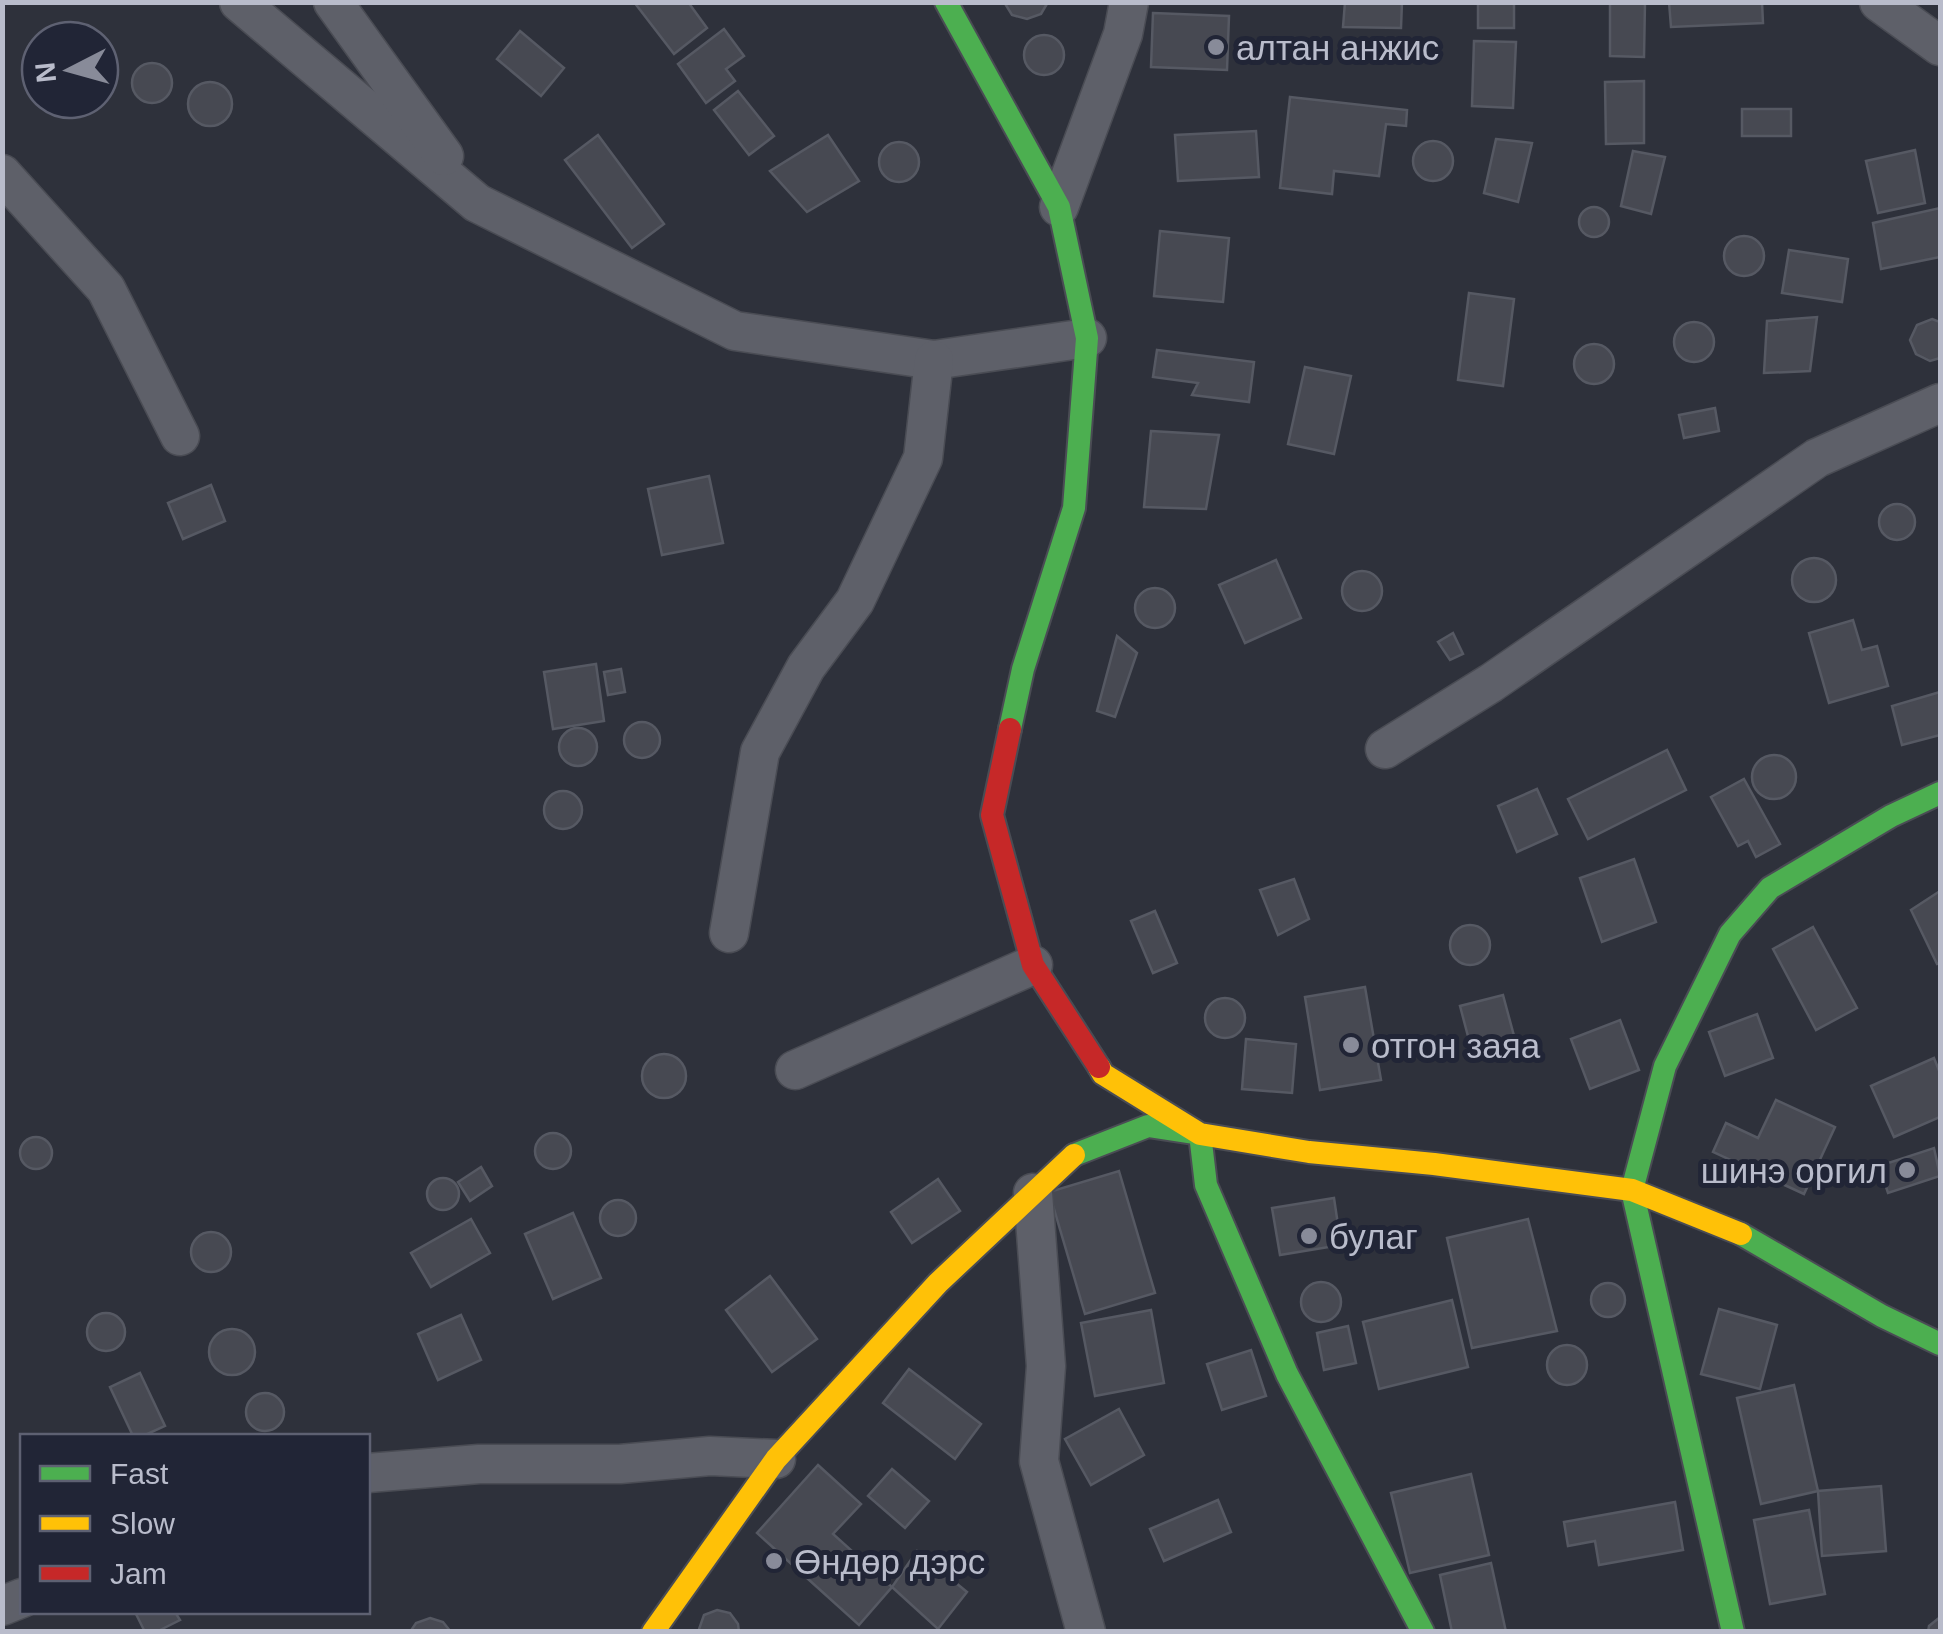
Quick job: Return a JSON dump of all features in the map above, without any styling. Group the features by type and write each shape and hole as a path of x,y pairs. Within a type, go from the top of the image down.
{"street":[{"path":"239,2 477,203 735,331 934,360 1087,338"},
{"path":"333,2 477,203"},
{"path":"946,2 1059,207 1087,338 1074,508 1023,669 992,815 1033,965 1102,1074 1200,1134"},
{"path":"1059,207 1124,34 1129,2"},
{"path":"1878,2 1940,46"},
{"path":"2,174 106,288 180,436"},
{"path":"729,933 760,752 806,667 855,601 923,458 934,360"},
{"path":"1384,749 1491,683 1817,458 1940,403"},
{"path":"1733,1632 1632,1190 1665,1066 1730,934 1770,888 1940,792"},
{"path":"795,1070 1033,965"},
{"path":"654,1632 776,1459 938,1282 1072,1156 1148,1126 1309,1152 1632,1190 1746,1237 1882,1316 1940,1344"},
{"path":"1200,1134 1206,1185 1287,1374 1423,1632"},
{"path":"1033,1194 1046,1366 1038,1461 1086,1632"},
{"path":"370,1473 479,1464 620,1464 710,1456 776,1459"}],"building":[{"path":"634,2 688,2 707,28 674,54"},
{"path":"1004,2 1048,2 1041,14 1027,19 1012,15"},
{"path":"1345,2 1402,2 1401,28 1343,27"},
{"path":"1478,2 1514,2 1514,28 1478,28"},
{"path":"1610,2 1645,2 1644,57 1610,56"},
{"path":"1669,2 1762,2 1763,23 1671,27"},
{"path":"1153,13 1229,16 1227,70 1151,67"},
{"path":"724,29 744,56 726,69 735,81 706,103 678,64"},
{"path":"520,31 564,68 541,96 497,59"},
{"path":"1044,35 1058,41 1064,55 1058,69 1044,75 1030,69 1024,55 1030,41"},
{"path":"1474,41 1516,42 1513,108 1472,106"},
{"path":"152,63 166,69 172,83 166,97 152,103 138,97 132,83 138,69"},
{"path":"1644,81 1644,143 1606,144 1605,82"},
{"path":"210,82 226,88 232,104 226,120 210,126 194,120 188,104 194,88"},
{"path":"738,91 774,136 749,155 714,110"},
{"path":"1290,97 1407,110 1406,126 1386,124 1379,176 1334,171 1332,194 1280,188"},
{"path":"1742,109 1791,109 1791,136 1742,136"},
{"path":"1256,131 1259,177 1178,181 1175,135"},
{"path":"598,135 664,224 632,248 565,160"},
{"path":"828,135 859,181 807,212 770,171"},
{"path":"1496,139 1532,143 1518,202 1484,193"},
{"path":"1433,141 1447,147 1453,161 1447,175 1433,181 1419,175 1413,161 1419,147"},
{"path":"899,142 913,148 919,162 913,176 899,182 885,176 879,162 885,148"},
{"path":"1915,150 1925,203 1878,213 1866,161"},
{"path":"1633,151 1665,157 1651,214 1621,206"},
{"path":"1594,207 1604,212 1609,222 1604,232 1594,237 1584,232 1579,222 1584,212"},
{"path":"1940,208 1940,257 1881,269 1873,223"},
{"path":"1160,231 1229,238 1223,302 1154,296"},
{"path":"1744,236 1758,242 1764,256 1758,270 1744,276 1730,270 1724,256 1730,242"},
{"path":"1789,250 1848,259 1842,302 1782,293"},
{"path":"1469,293 1514,299 1503,386 1458,380"},
{"path":"1817,317 1810,371 1764,373 1767,321"},
{"path":"1932,319 1940,322 1940,358 1930,361 1916,354 1910,340 1917,325"},
{"path":"1694,322 1708,328 1714,342 1708,356 1694,362 1680,356 1674,342 1680,328"},
{"path":"1594,344 1608,350 1614,364 1608,378 1594,384 1580,378 1574,364 1580,350"},
{"path":"1157,350 1254,362 1249,402 1192,395 1198,383 1153,377"},
{"path":"1305,367 1351,376 1334,454 1288,444"},
{"path":"1715,408 1719,431 1684,438 1679,415"},
{"path":"1151,431 1219,435 1206,509 1144,507"},
{"path":"709,476 723,543 662,555 648,489"},
{"path":"211,485 225,521 183,539 168,503"},
{"path":"1897,504 1909,510 1915,522 1909,534 1897,540 1885,534 1879,522 1885,510"},
{"path":"1814,558 1829,565 1836,580 1829,595 1814,602 1799,595 1792,580 1799,565"},
{"path":"1276,560 1301,618 1245,643 1219,585"},
{"path":"1362,571 1376,577 1382,591 1376,605 1362,611 1348,605 1342,591 1348,577"},
{"path":"1155,588 1169,594 1175,608 1169,622 1155,628 1141,622 1135,608 1141,594"},
{"path":"1853,620 1862,650 1877,646 1888,686 1829,703 1809,633"},
{"path":"1453,633 1463,654 1450,660 1438,642"},
{"path":"1117,636 1137,653 1115,717 1097,711"},
{"path":"596,664 604,721 553,729 544,672"},
{"path":"621,669 625,692 608,695 604,672"},
{"path":"1940,692 1940,735 1902,745 1892,706"},
{"path":"642,722 655,727 660,740 655,753 642,758 629,753 624,740 629,727"},
{"path":"578,728 592,733 597,747 592,761 578,766 564,761 559,747 564,733"},
{"path":"1667,750 1686,790 1588,839 1568,799"},
{"path":"1774,755 1790,761 1796,777 1790,793 1774,799 1758,793 1752,777 1758,761"},
{"path":"1744,779 1780,844 1756,857 1748,841 1738,846 1711,797"},
{"path":"1537,789 1557,834 1517,852 1498,806"},
{"path":"563,791 577,796 582,810 577,824 563,829 549,824 544,810 549,796"},
{"path":"1634,859 1656,922 1602,942 1580,878"},
{"path":"1294,879 1309,919 1278,935 1260,890"},
{"path":"1940,891 1940,963 1937,964 1911,910"},
{"path":"1155,911 1177,963 1153,973 1131,921"},
{"path":"1470,925 1484,931 1490,945 1484,959 1470,965 1456,959 1450,945 1456,931"},
{"path":"1813,927 1857,1008 1816,1030 1773,949"},
{"path":"1365,987 1381,1080 1320,1090 1305,997"},
{"path":"1503,995 1517,1047 1474,1059 1460,1006"},
{"path":"1225,998 1239,1004 1245,1018 1239,1032 1225,1038 1211,1032 1205,1018 1211,1004"},
{"path":"1757,1014 1773,1058 1725,1076 1709,1032"},
{"path":"1620,1020 1639,1070 1590,1089 1571,1039"},
{"path":"1246,1039 1296,1044 1292,1093 1242,1089"},
{"path":"664,1054 679,1061 686,1076 679,1091 664,1098 649,1091 642,1076 649,1061"},
{"path":"1934,1058 1940,1073 1940,1117 1894,1137 1871,1086"},
{"path":"1776,1100 1835,1127 1804,1194 1713,1152 1726,1123 1758,1138"},
{"path":"553,1133 566,1138 571,1151 566,1164 553,1169 540,1164 535,1151 540,1138"},
{"path":"36,1137 48,1141 52,1153 48,1165 36,1169 24,1165 20,1153 24,1141"},
{"path":"1934,1148 1940,1176 1888,1193 1879,1166"},
{"path":"481,1167 492,1186 470,1201 458,1182"},
{"path":"1119,1171 1155,1293 1085,1314 1049,1192"},
{"path":"443,1178 454,1183 459,1194 454,1205 443,1210 432,1205 427,1194 432,1183"},
{"path":"938,1179 960,1211 912,1243 891,1212"},
{"path":"1334,1198 1341,1245 1280,1255 1272,1208"},
{"path":"618,1200 631,1205 636,1218 631,1231 618,1236 605,1231 600,1218 605,1205"},
{"path":"573,1213 601,1278 553,1299 525,1234"},
{"path":"471,1219 490,1253 431,1287 411,1253"},
{"path":"1528,1219 1557,1331 1472,1348 1447,1238"},
{"path":"211,1232 225,1238 231,1252 225,1266 211,1272 197,1266 191,1252 197,1238"},
{"path":"770,1276 817,1339 772,1372 726,1310"},
{"path":"1321,1282 1335,1288 1341,1302 1335,1316 1321,1322 1307,1316 1301,1302 1307,1288"},
{"path":"1608,1283 1620,1288 1625,1300 1620,1312 1608,1317 1596,1312 1591,1300 1596,1288"},
{"path":"1452,1300 1468,1367 1379,1389 1363,1322"},
{"path":"1719,1309 1777,1325 1760,1389 1701,1374"},
{"path":"1151,1310 1164,1383 1095,1396 1081,1323"},
{"path":"106,1313 119,1319 125,1332 119,1345 106,1351 93,1345 87,1332 93,1319"},
{"path":"461,1315 481,1360 438,1380 418,1334"},
{"path":"1348,1326 1356,1363 1324,1370 1317,1333"},
{"path":"232,1329 248,1336 255,1352 248,1368 232,1375 216,1368 209,1352 216,1336"},
{"path":"1567,1345 1581,1351 1587,1365 1581,1379 1567,1385 1553,1379 1547,1365 1553,1351"},
{"path":"1251,1350 1266,1396 1222,1410 1207,1364"},
{"path":"909,1369 981,1424 955,1459 883,1403"},
{"path":"140,1373 165,1426 147,1434 132,1434 110,1387"},
{"path":"1794,1385 1818,1491 1761,1504 1737,1398"},
{"path":"265,1393 279,1398 284,1412 279,1426 265,1431 251,1426 246,1412 251,1398"},
{"path":"1119,1409 1144,1455 1091,1485 1065,1439"},
{"path":"818,1465 861,1504 833,1534 892,1587 859,1625 757,1533"},
{"path":"892,1469 929,1501 905,1528 868,1496"},
{"path":"1471,1474 1489,1555 1410,1573 1391,1493"},
{"path":"1881,1486 1886,1551 1822,1556 1818,1491"},
{"path":"1218,1500 1231,1532 1164,1561 1150,1529"},
{"path":"1675,1502 1683,1550 1599,1565 1595,1541 1568,1546 1564,1522"},
{"path":"1809,1510 1825,1594 1770,1604 1754,1520"},
{"path":"917,1551 967,1592 938,1629 892,1587"},
{"path":"1491,1563 1506,1632 1452,1632 1440,1575"},
{"path":"717,1610 730,1613 739,1632 698,1632 704,1615"},
{"path":"136,1614 176,1614 180,1620 156,1632 145,1632"},
{"path":"430,1618 443,1622 451,1632 410,1632 416,1623"},
{"path":"1939,1618 1940,1632 1928,1632 1929,1626"}],"traffic: fast":[{"path":"946,2 1059,207 1087,338 1074,508 1023,669 1010,729"},
{"path":"1733,1632 1632,1190 1665,1066 1730,934 1770,888 1891,816 1940,793"},
{"path":"1074,1155 1148,1126 1200,1134 1206,1185 1287,1374 1423,1632"},
{"path":"1741,1234 1882,1316 1940,1344"}],"traffic: slow":[{"path":"1099,1067 1103,1074 1200,1134 1309,1152 1632,1190 1741,1234"},
{"path":"653,1632 776,1459 938,1283 1074,1155"}],"traffic: jam":[{"path":"1010,729 992,815 1033,965 1099,1067"}],"place":[{"name":"алтан анжис","path":"1216,47"},
{"name":"отгон заяа","path":"1351,1045"},
{"name":"шинэ оргил","path":"1907,1170"},
{"name":"булаг","path":"1309,1236"},
{"name":"Өндөр дэрс","path":"774,1561"}]}
